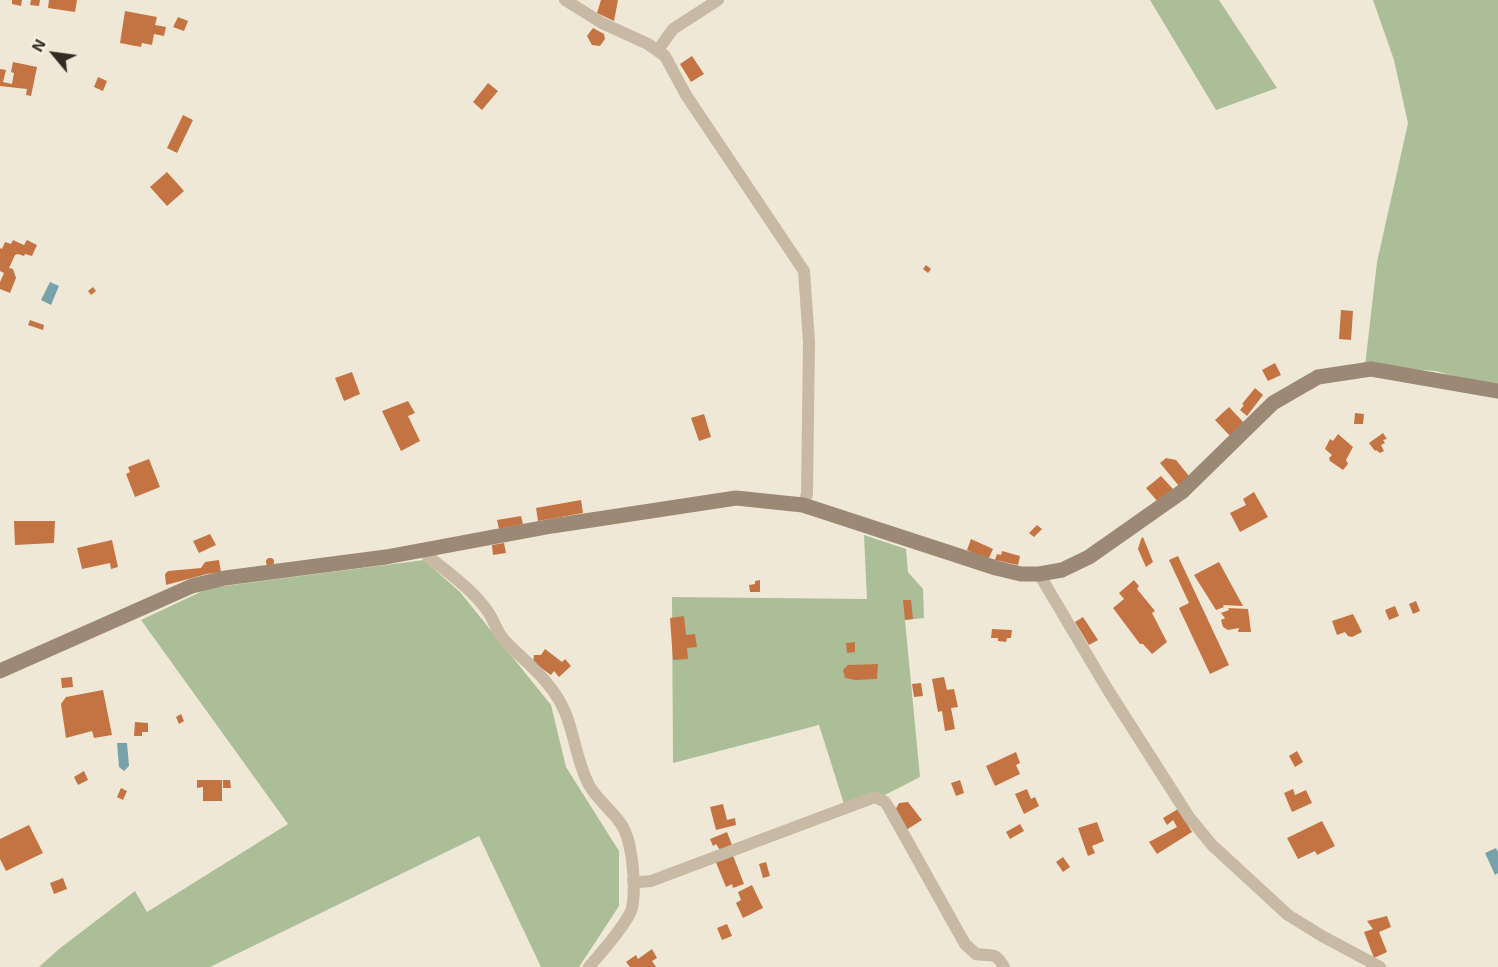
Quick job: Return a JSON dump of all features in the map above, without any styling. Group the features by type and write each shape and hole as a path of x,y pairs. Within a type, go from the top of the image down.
{"main road":[{"path":"0,671 192,586 225,578 318,568 552,526 736,498 803,505 996,568 1021,574 1062,570 1089,557 1183,491 1273,403 1318,377 1371,369 1498,391"}],"street":[{"path":"565,0 602,23 658,50 664,56 686,95 804,271 808,342 807,494 803,505"},
{"path":"658,50 673,29 718,0"},
{"path":"422,551 464,586 486,609 506,643 548,682 565,712 583,774 597,798 622,825 632,859 632,909 589,967"},
{"path":"1039,574 1108,690 1190,817 1212,845 1288,915 1380,967"},
{"path":"633,880 651,881 875,797 885,802 889,808 965,944 976,954 995,956 1004,967"}],"green space":[{"path":"1150,0 1219,0 1277,88 1216,110"},
{"path":"1373,0 1498,0 1498,389 1436,371 1365,366 1377,262 1408,123 1394,60"},
{"path":"864,535 906,549 908,572 923,589 924,618 905,620 920,777 879,798 844,804 819,725 673,763 672,597 867,599"},
{"path":"424,560 460,592 551,705 566,767 619,851 619,906 579,967 541,967 479,836 210,967 39,967 135,891 147,912 288,824 141,620 209,588"}],"water":[{"path":"50,282 59,286 51,305 41,300"},
{"path":"117,743 127,743 129,766 124,771 119,767"},
{"path":"1496,848 1498,873 1495,875 1485,853"}],"building":[{"path":"12,0 22,0 21,6 12,4"},
{"path":"31,0 40,0 39,6 30,5"},
{"path":"49,0 77,0 75,12 48,8"},
{"path":"601,0 618,0 614,21 597,13"},
{"path":"125,11 157,17 155,25 166,27 164,36 154,34 152,45 142,43 141,47 120,43"},
{"path":"178,17 188,21 184,31 173,27"},
{"path":"593,28 604,34 605,39 600,46 592,45 587,36"},
{"path":"692,56 704,74 691,82 680,64"},
{"path":"13,62 37,67 31,96 26,95 27,89 0,86 0,69 6,70 3,82 12,84"},
{"path":"98,77 107,81 103,91 94,87"},
{"path":"488,83 498,91 482,110 473,102"},
{"path":"183,115 193,120 177,153 167,148"},
{"path":"167,172 184,191 167,206 150,187"},
{"path":"13,240 24,245 27,240 37,245 32,256 15,255 9,268 13,269 16,278 10,293 0,289 4,273 0,271 0,248 2,249 5,242 11,244"},
{"path":"926,265 931,269 928,273 923,269"},
{"path":"93,287 96,291 91,295 88,291"},
{"path":"1341,310 1353,311 1351,340 1339,339"},
{"path":"30,320 44,325 43,330 28,325"},
{"path":"1275,363 1281,375 1268,381 1262,370"},
{"path":"352,372 360,394 344,401 335,378"},
{"path":"1255,388 1263,395 1247,416 1240,410"},
{"path":"408,401 415,413 408,416 420,441 401,451 382,411"},
{"path":"1229,407 1245,424 1231,437 1215,420"},
{"path":"1355,413 1364,414 1363,424 1354,424"},
{"path":"704,414 711,437 699,441 691,418"},
{"path":"1383,433 1387,439 1383,440 1385,443 1381,445 1384,451 1380,453 1375,451 1369,443"},
{"path":"1338,434 1353,447 1346,460 1348,464 1343,470 1330,461 1329,458 1332,455 1325,449 1330,439 1333,441"},
{"path":"1166,458 1176,460 1189,476 1179,486 1160,463"},
{"path":"149,459 160,487 135,497 126,474 130,472 128,467"},
{"path":"1161,476 1173,489 1158,502 1146,488"},
{"path":"1254,492 1268,517 1240,532 1230,513 1246,505 1243,499"},
{"path":"581,500 583,513 538,521 536,508"},
{"path":"521,516 523,524 499,529 497,520"},
{"path":"14,521 55,521 54,543 15,545"},
{"path":"1037,525 1042,529 1034,537 1029,533"},
{"path":"210,534 216,545 199,553 193,541"},
{"path":"1143,537 1153,562 1146,567 1138,549"},
{"path":"971,539 993,549 988,560 967,550"},
{"path":"112,540 118,567 111,569 110,563 82,569 77,548"},
{"path":"504,543 506,553 493,555 492,545"},
{"path":"1002,551 1020,556 1018,565 995,560 997,554 1001,555"},
{"path":"1178,556 1229,665 1210,674 1179,608 1189,603 1169,560"},
{"path":"270,558 274,562 270,566 266,562"},
{"path":"219,560 221,572 166,585 165,574 168,571 201,568 205,562"},
{"path":"1219,562 1243,606 1223,605 1224,607 1216,610 1194,575"},
{"path":"760,580 760,592 750,592 749,585"},
{"path":"1134,580 1139,586 1137,589 1155,611 1152,613 1167,642 1152,654 1143,644 1140,644 1113,608 1124,599 1119,593"},
{"path":"903,600 911,600 913,619 905,620"},
{"path":"1416,601 1420,611 1413,614 1409,604"},
{"path":"1395,606 1399,616 1389,620 1385,610"},
{"path":"1228,608 1248,609 1251,632 1238,632 1239,628 1228,630 1223,627 1221,620 1225,618 1221,613 1229,610"},
{"path":"1353,614 1362,632 1352,637 1345,632 1337,635 1332,621"},
{"path":"684,616 686,635 695,634 697,647 687,648 688,659 673,660 670,618"},
{"path":"1083,617 1098,640 1089,645 1075,622"},
{"path":"992,629 1012,630 1011,638 1007,638 1006,642 998,641 998,638 991,638"},
{"path":"855,642 855,652 847,653 846,643"},
{"path":"545,649 562,662 565,659 571,666 559,677 554,671 551,675 533,662 534,655 541,655"},
{"path":"878,664 877,679 845,678 843,670 848,665"},
{"path":"72,677 73,687 62,688 61,678"},
{"path":"944,677 947,690 954,689 958,707 951,708 955,729 945,731 942,711 938,712 932,679"},
{"path":"921,683 923,696 914,697 912,684"},
{"path":"103,690 112,735 94,738 92,731 66,738 61,704 66,697"},
{"path":"181,714 184,721 179,724 176,717"},
{"path":"135,722 148,723 148,732 142,732 142,736 134,736"},
{"path":"1297,751 1303,762 1295,767 1289,756"},
{"path":"1016,752 1020,763 1016,765 1020,774 995,786 986,766"},
{"path":"84,771 88,780 78,785 74,777"},
{"path":"197,780 222,780 222,801 203,801 203,787 197,788"},
{"path":"223,780 230,780 231,788 223,788"},
{"path":"960,780 964,793 956,796 951,783"},
{"path":"121,788 127,791 123,800 117,797"},
{"path":"1027,789 1031,799 1035,797 1039,806 1024,814 1015,794"},
{"path":"1293,789 1295,795 1306,790 1312,803 1292,812 1284,793"},
{"path":"908,802 922,820 906,830 894,812 899,803"},
{"path":"723,804 727,820 735,818 736,825 716,830 710,807"},
{"path":"1178,809 1192,832 1157,854 1149,842 1177,827 1173,820 1167,825 1163,818"},
{"path":"1322,821 1335,846 1317,855 1315,851 1298,859 1287,838"},
{"path":"1097,822 1104,841 1092,846 1095,853 1088,856 1078,828"},
{"path":"1020,824 1024,831 1010,839 1006,832"},
{"path":"29,825 43,853 6,871 0,859 0,839"},
{"path":"727,832 732,845 720,850 716,844 713,846 710,839"},
{"path":"732,853 744,884 733,888 732,884 726,887 715,860"},
{"path":"1063,857 1070,867 1063,872 1056,862"},
{"path":"766,862 770,876 763,878 759,864"},
{"path":"63,878 67,889 54,894 50,883"},
{"path":"752,885 763,908 743,918 736,903 741,900 738,892"},
{"path":"1387,916 1391,927 1379,932 1387,952 1374,958 1364,932 1373,929 1367,921"},
{"path":"727,924 732,936 722,940 717,928"},
{"path":"652,949 657,958 652,961 656,967 630,967 626,962 636,955 638,959"}]}
